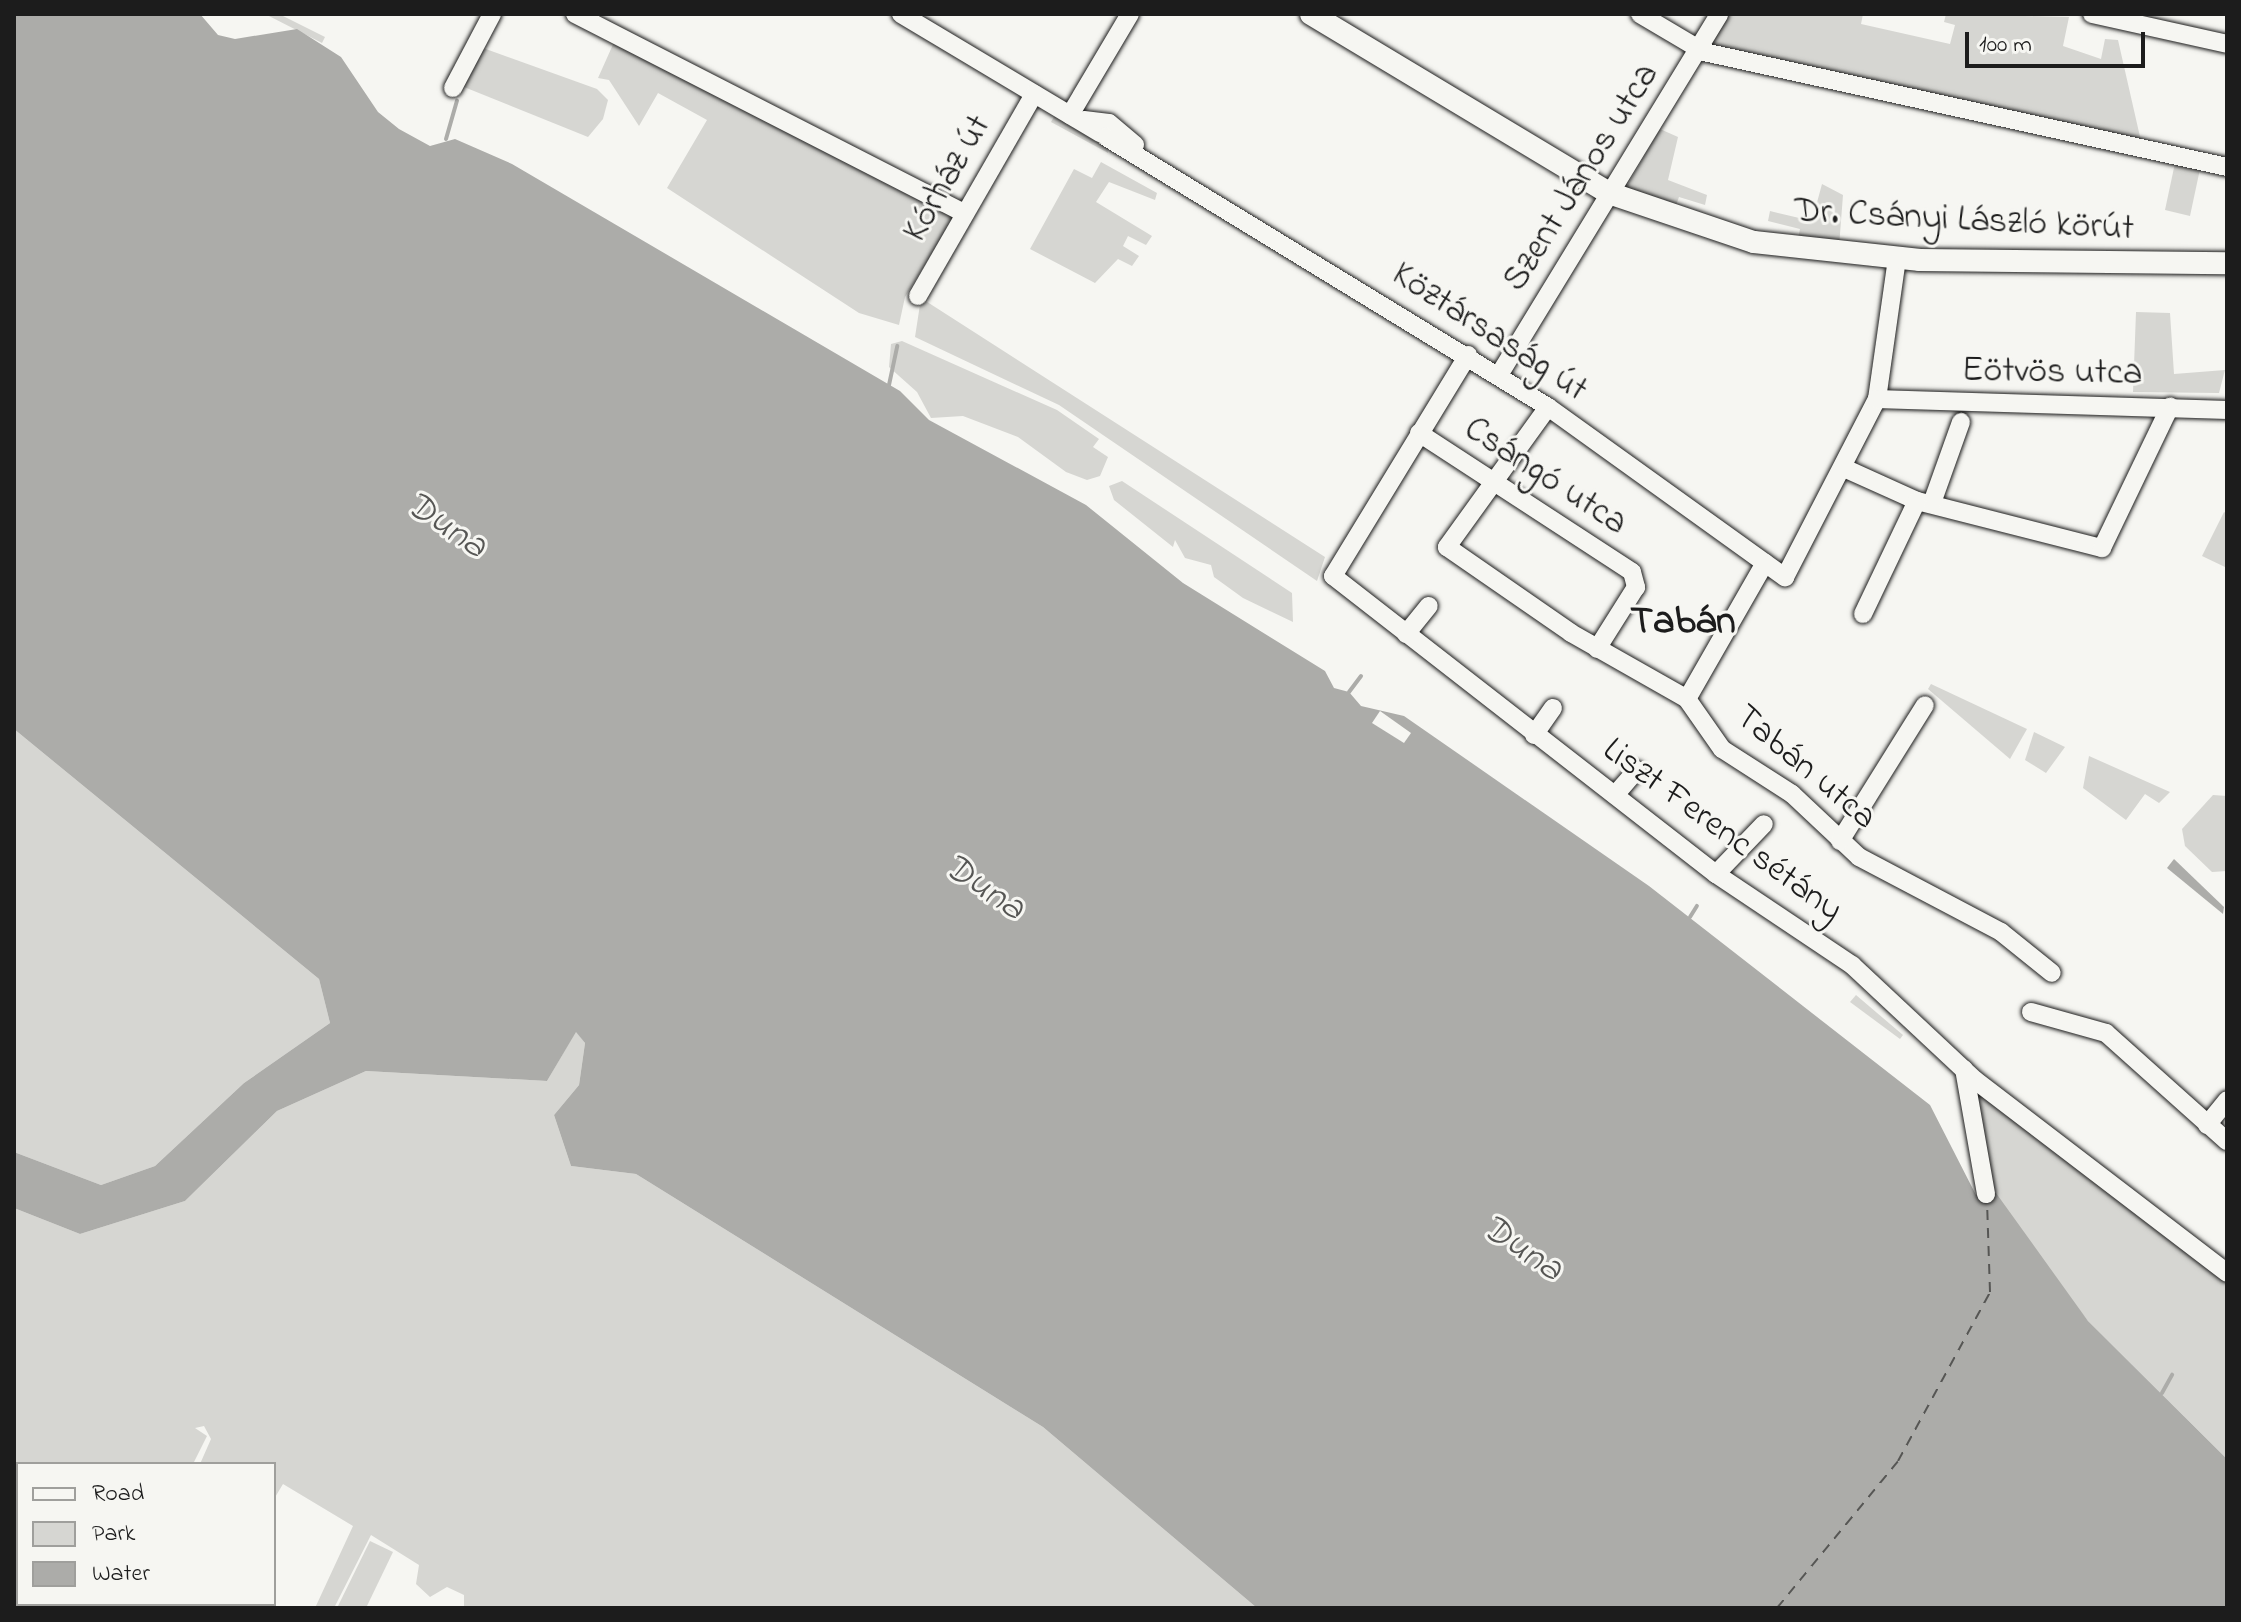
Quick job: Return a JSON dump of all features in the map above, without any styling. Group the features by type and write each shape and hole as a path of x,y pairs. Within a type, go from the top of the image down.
{"main road":[{"name":"Dr. Csányi László körút","path":"1311,14 1609,193 1754,242 1897,259 2227,263"}],"street":[{"path":"453,88 492,14"},
{"path":"575,14 965,214"},
{"path":"901,14 1075,118 1130,14"},
{"path":"1640,14 1697,50 2227,167"},
{"name":"Szent János utca","path":"1499,375 1719,14"},
{"path":"2092,14 2158,21 2218,37 2227,44"},
{"name":"Kórház út","path":"918,296 1034,94"},
{"name":"Köztársaság út","path":"1075,118 1093,116 1109,123 1147,160"},
{"name":"Köztársaság út","path":"1075,118 1499,375 1785,577 1844,468"},
{"path":"1897,259 1877,399 1844,468 1925,502 2102,548 2170,407"},
{"path":"1419,433 1468,355"},
{"name":"Eötvös utca","path":"1877,399 2226,407"},
{"path":"1491,484 1548,407"},
{"path":"1863,614 1925,502 1961,422"},
{"name":"Csángó utca","path":"1419,433 1491,484 1635,576 1636,587 1597,649"},
{"name":"Liszt Ferenc sétány","path":"1419,433 1333,576 1716,874 1852,965 1964,1069 2227,1273"},
{"name":"Tabán utca","path":"1491,484 1447,547 1597,649 1687,699 1722,749 1780,785 1840,841 1895,879 2001,932 2052,973"},
{"path":"1687,699 1765,563"},
{"path":"1406,634 1429,606"},
{"path":"1840,841 1925,705"},
{"path":"1534,735 1553,708"},
{"path":"1615,795 1637,770"},
{"path":"1716,874 1764,824"},
{"path":"2031,1012 2106,1033 2227,1141"},
{"path":"1964,1069 1986,1194"},
{"path":"2207,1125 2227,1100"}],"green space":[{"path":"265,14 279,14 325,37 322,43"},
{"path":"1727,14 1863,14 1861,24 1950,44 1955,25 1944,22 1946,14 2069,17 2063,46 2101,59 2105,39 2118,40 2143,150 1704,52"},
{"path":"615,40 956,214 905,297 899,325 859,313 667,188 707,120 658,93 639,126 609,80 598,78"},
{"path":"483,48 597,89 608,100 603,119 588,137 459,85"},
{"path":"1055,115 1107,147 1108,153 1051,122"},
{"path":"1660,129 1678,137 1668,180 1707,195 1705,205 1679,197 1674,211 1624,191"},
{"path":"1101,162 1157,193 1155,200 1109,182 1096,202 1152,236 1146,245 1128,236 1123,246 1139,256 1132,266 1118,259 1095,283 1030,249 1074,169 1092,178"},
{"path":"2175,163 2200,169 2190,216 2165,210"},
{"path":"1822,184 1843,195 1839,247 1797,244 1800,229 1768,221 1770,211 1812,221"},
{"path":"921,298 1325,557 1317,581 1059,405 915,337"},
{"path":"2136,312 2170,313 2174,374 2225,370 2219,393 2133,392"},
{"path":"902,341 1057,410 1099,439 1093,447 1108,457 1100,476 1087,480 1066,472 1018,437 963,416 931,418 917,392 889,367 891,344"},
{"path":"1122,481 1292,593 1293,622 1243,598 1214,577 1211,565 1185,558 1175,540 1173,547 1114,500 1109,486"},
{"path":"2224,512 2227,514 2225,567 2202,556"},
{"path":"1931,684 2027,729 2010,759 1928,689"},
{"path":"14,729 319,979 330,1023 244,1083 155,1166 101,1185 14,1152"},
{"path":"2034,732 2065,747 2046,773 2025,760"},
{"path":"2089,756 2170,792 2159,803 2145,794 2126,820 2083,788"},
{"path":"2213,795 2227,796 2227,871 2212,872 2185,846 2182,829"},
{"path":"1856,995 1903,1035 1900,1039 1850,1002"},
{"path":"576,1031 585,1043 579,1085 554,1115 571,1166 636,1174 1043,1427 1257,1608 464,1608 464,1595 447,1587 430,1597 416,1584 419,1565 371,1535 334,1608 315,1608 353,1526 283,1484 276,1496 276,1462 201,1462 211,1439 204,1426 195,1428 207,1436 194,1462 16,1462 16,1606 70,1606 14,1608 14,1208 80,1234 185,1201 277,1111 366,1071 547,1081"},
{"path":"1975,1080 2227,1273 2227,1459 2088,1321 1986,1194"},
{"path":"370,1541 393,1552 366,1608 337,1608"}],"water":[{"name":"Duna","path":"14,14 200,14 218,35 235,39 297,29 341,57 378,112 399,129 430,146 455,139 512,164 900,391 929,420 1086,505 1183,583 1325,671 1334,688 1349,692 1361,706 1404,716 1649,886 1930,1105 1976,1195 1996,1193 2088,1321 2227,1459 2227,1608 1257,1608 1043,1427 636,1174 571,1166 554,1115 579,1085 585,1043 576,1032 547,1081 366,1071 277,1111 185,1201 80,1234 14,1208 14,1152 101,1185 155,1166 244,1083 330,1023 319,979 14,729"},
{"path":"2174,859 2224,907 2223,914 2167,868"}],"pier":[{"path":"1380,711 1411,733 1404,743 1372,723"}],"waterway":[{"path":"446,139 457,101"},
{"path":"889,385 897,346"},
{"path":"1349,692 1361,676"},
{"path":"1690,917 1697,906"},
{"path":"2162,1393 2172,1375"}],"ferry route":[{"path":"1777,1608 1898,1461 1990,1292 1987,1203"}],"district":[{"name":"Tabán","path":"1683,623"}]}
